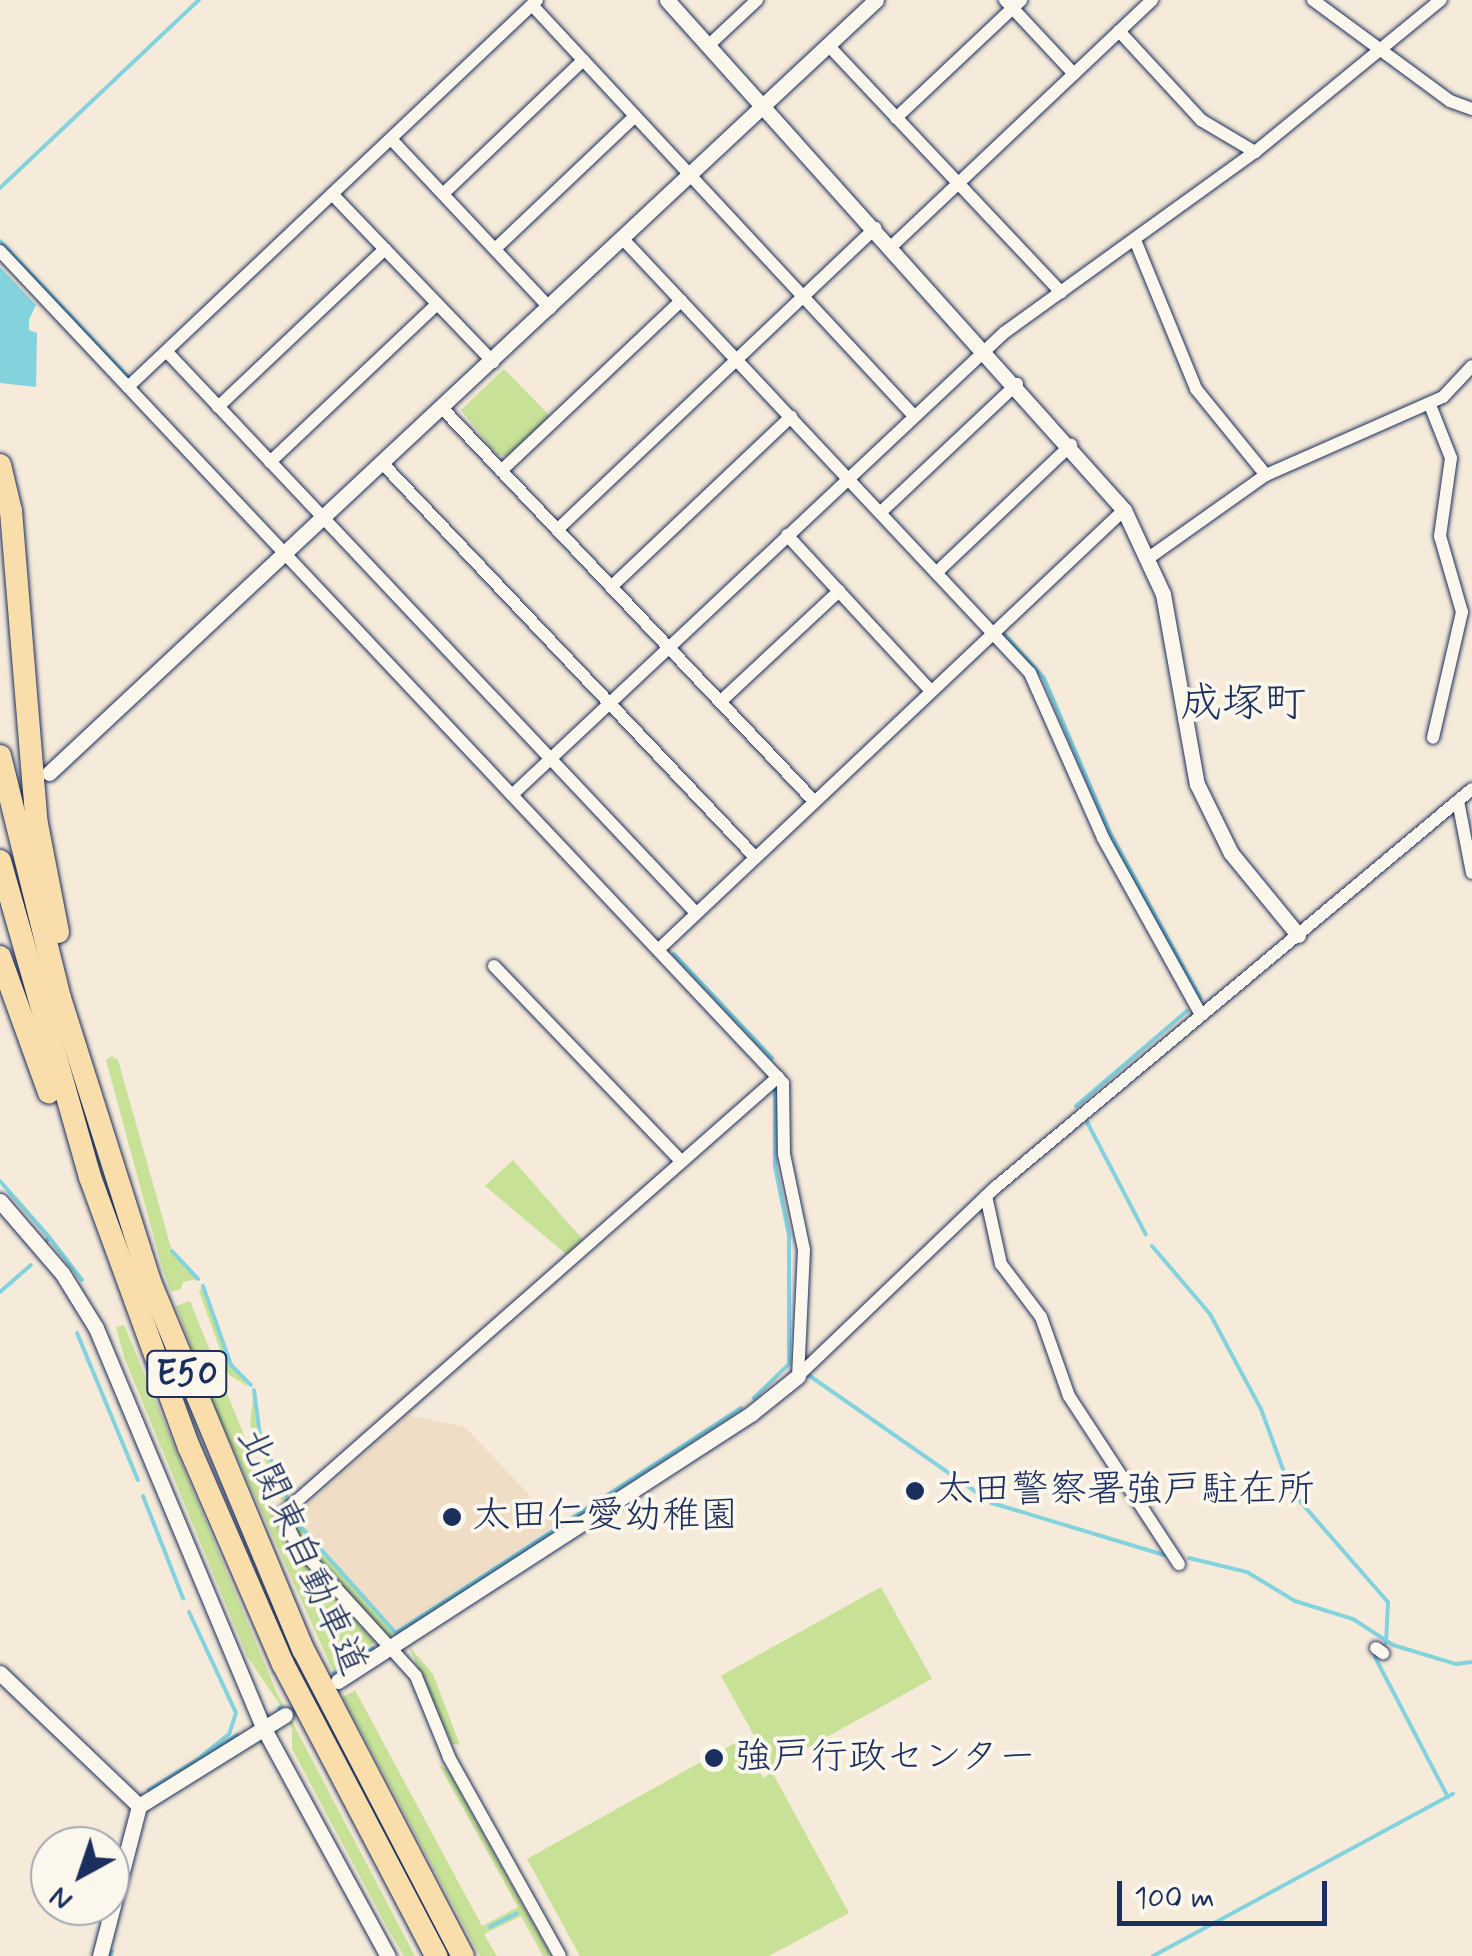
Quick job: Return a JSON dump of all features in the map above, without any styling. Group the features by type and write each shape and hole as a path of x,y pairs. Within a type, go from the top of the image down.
{"highway":[{"path":"0,465 11,511 37,824 71,977 78,1053"},
{"name":"北関東自動車道","path":"0,756 78,1053 150,1282 256,1545 352,1750 464,1956"},
{"name":"北関東自動車道","path":"0,861 107,1229 189,1447 282,1664 436,1956"},
{"path":"0,957 71,1153 107,1229"}],"street":[{"path":"668,0 1071,445 1124,510 1150,557 1171,625 1180,713 1196,784 1231,853 1298,935"},
{"path":"709,45 757,0"},
{"path":"50,773 326,520 876,0"},
{"path":"892,246 1152,0"},
{"path":"1313,0 1376,49 1472,109"},
{"path":"512,795 985,349 1255,152 1376,49 1441,0"},
{"path":"128,387 534,3 914,416"},
{"path":"896,118 1013,3 1074,74"},
{"path":"1119,31 1201,120 1255,152"},
{"path":"828,46 1061,292"},
{"path":"443,194 583,60"},
{"path":"495,249 635,116"},
{"path":"392,140 550,308"},
{"path":"332,194 493,362"},
{"path":"557,530 876,228"},
{"path":"622,239 993,631 1039,686 1103,838 1202,1014"},
{"path":"1135,240 1196,389 1266,475"},
{"path":"218,407 385,249"},
{"path":"0,251 778,1077 784,1154 804,1250 798,1376"},
{"path":"501,471 681,301"},
{"path":"270,462 437,304"},
{"path":"167,352 696,914"},
{"path":"1150,557 1266,475 1430,405 1472,366"},
{"path":"880,512 1016,384"},
{"path":"1430,405 1451,458 1440,536 1462,612 1433,738"},
{"path":"443,409 814,800"},
{"path":"612,588 791,417"},
{"path":"937,572 1071,445"},
{"path":"384,465 755,857"},
{"path":"658,950 1124,510"},
{"path":"787,535 930,690"},
{"path":"720,702 839,591"},
{"path":"338,1681 752,1413 798,1376 986,1196 1472,789"},
{"path":"1458,801 1472,873"},
{"path":"494,966 680,1160"},
{"path":"560,1956 449,1756 416,1676 297,1545 282,1514 778,1077"},
{"path":"986,1196 1001,1264 1040,1317 1069,1396 1179,1564"},
{"path":"0,1201 62,1273 96,1328 264,1729 388,1956"},
{"path":"0,1672 139,1806"},
{"path":"100,1956 139,1806 285,1715"}],"shaded area":[{"name":"太田仁愛幼稚園","path":"408,1415 465,1427 557,1524 394,1631 293,1518"}],"green space":[{"path":"504,369 550,416 508,456 497,455 461,410"},
{"path":"112,1056 118,1060 172,1251 198,1279 183,1282 181,1289 171,1292 106,1060"},
{"path":"513,1160 584,1241 566,1254 485,1186"},
{"path":"203,1286 231,1365 249,1387 229,1375 199,1291"},
{"path":"190,1301 288,1545 375,1642 333,1671 215,1408 176,1306"},
{"path":"124,1325 276,1691 415,1956 404,1956 388,1929 292,1749 292,1729 280,1705 247,1656 124,1357 116,1327"},
{"path":"254,1390 260,1435 289,1502 281,1500 250,1424"},
{"path":"293,1518 395,1631 387,1638 286,1525"},
{"path":"881,1587 932,1679 772,1768 721,1676"},
{"path":"408,1645 433,1674 460,1745 452,1744"},
{"path":"355,1690 482,1926 518,1907 439,1765 447,1769 551,1956 543,1956 521,1916 484,1934 497,1956 480,1956 343,1697"},
{"path":"742,1739 763,1778 772,1772 849,1913 769,1956 580,1956 527,1859"}],"water":[{"path":"0,267 36,305 29,330 37,333 36,387 0,383"}],"waterway":[{"path":"0,188 199,0"},
{"path":"0,241 128,377"},
{"path":"1005,635 1044,678 1110,833 1201,999"},
{"path":"674,954 772,1058"},
{"path":"1076,1106 1187,1011"},
{"path":"754,1398 789,1364 789,1235 775,1167 775,1090"},
{"path":"1087,1122 1146,1235"},
{"path":"0,1181 49,1237 46,1242"},
{"path":"49,1237 82,1280"},
{"path":"1152,1246 1210,1314 1261,1409 1291,1491 1388,1602 1386,1643"},
{"path":"172,1251 198,1279"},
{"path":"0,1292 31,1265"},
{"path":"203,1286 231,1365 251,1385"},
{"path":"77,1333 138,1480"},
{"path":"807,1374 992,1503 1164,1555"},
{"path":"254,1390 260,1435 289,1502"},
{"path":"293,1518 396,1633 741,1408"},
{"path":"143,1496 183,1598"},
{"path":"1189,1558 1247,1572 1295,1601 1353,1619 1393,1645 1456,1664 1472,1662"},
{"path":"189,1612 236,1713 229,1734 202,1756"},
{"path":"334,1673 373,1648"},
{"path":"1375,1657 1448,1797"},
{"path":"149,1790 237,1735"},
{"path":"1153,1956 1453,1794"},
{"path":"490,1927 517,1913"},
{"path":"110,1956 112,1951"}],"place":[{"name":"太田警察署強戸駐在所","path":"915,1491"},
{"name":"太田仁愛幼稚園","path":"452,1517"},
{"name":"強戸行政センター","path":"714,1758"}],"district":[{"name":"成塚町","path":"1243,705"}]}
